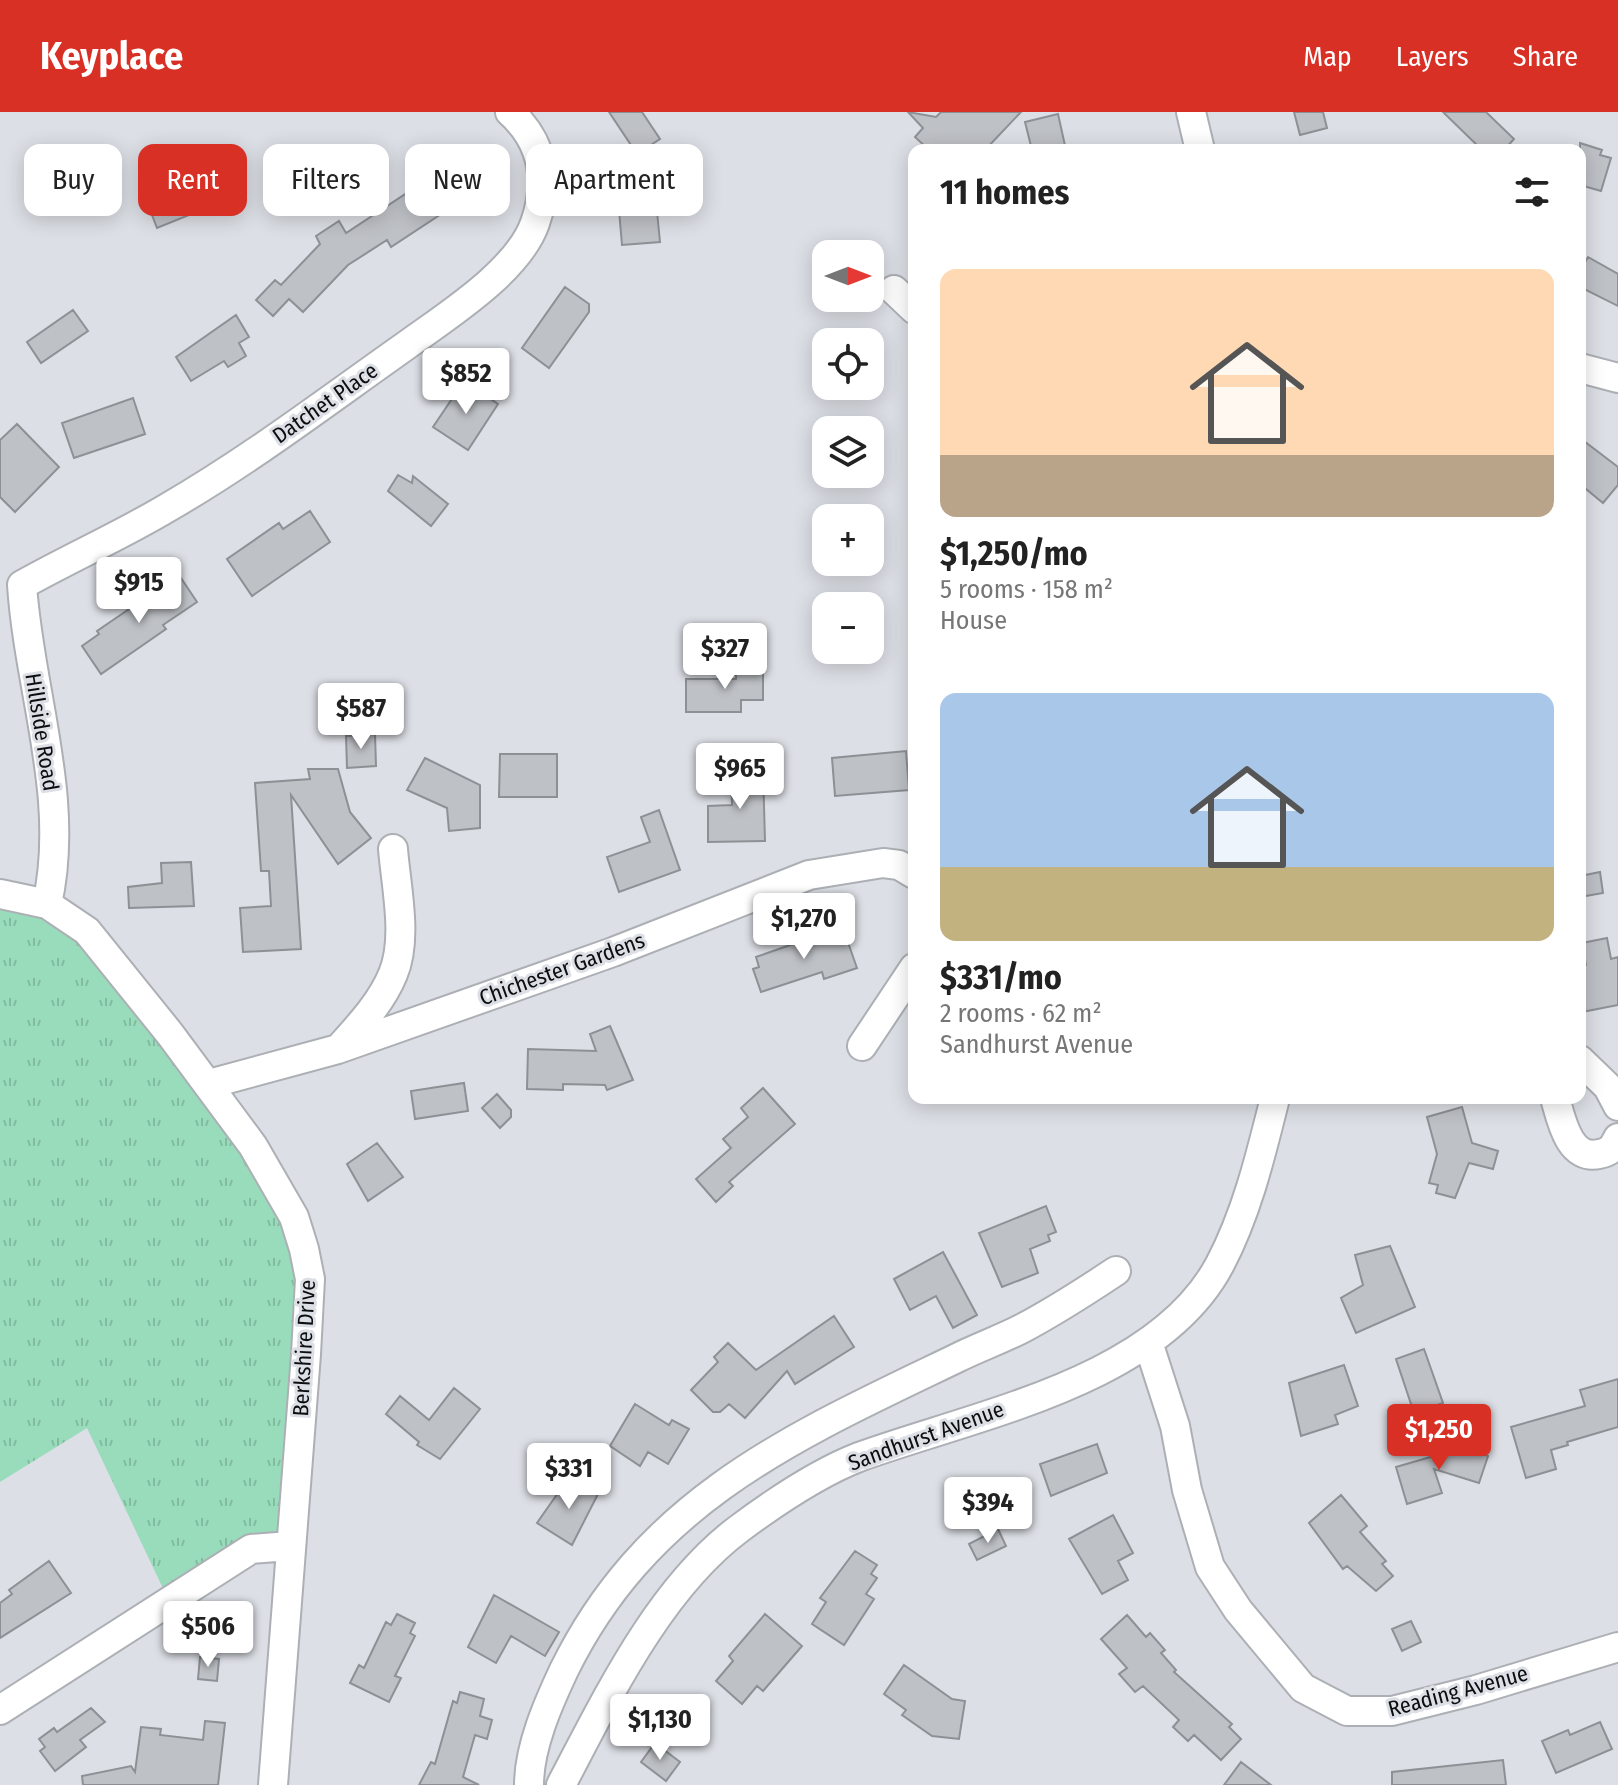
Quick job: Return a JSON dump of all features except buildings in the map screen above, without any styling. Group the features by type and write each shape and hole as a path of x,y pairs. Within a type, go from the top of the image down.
{"street":[{"name":"Datchet Place","path":"11,578 168,508 246,459 472,297 512,257 535,225 542,193 540,151 510,112"},
{"path":"1191,112 1199,144"},
{"path":"1586,370 1618,378"},
{"name":"Hillside Road","path":"11,578 25,632 51,773 55,821 47,904"},
{"path":"338,1049 368,1016 394,973 399,928 393,849"},
{"name":"Chichester Gardens","path":"209,1084 338,1049 613,952 809,875 883,863 899,865 908,870"},
{"name":"Berkshire Drive","path":"0,894 47,904 87,931 209,1084 253,1146 294,1217 310,1279 273,1785"},
{"path":"862,1046 908,977"},
{"path":"1586,1066 1608,1087 1618,1106"},
{"name":"Sandhurst Avenue","path":"561,1785 639,1645 711,1552 740,1528 856,1459 1066,1384 1121,1359 1180,1316 1219,1267 1250,1193 1273,1104"},
{"path":"1557,1104 1564,1128 1580,1152 1591,1155 1604,1153 1612,1149 1618,1138"},
{"path":"529,1785 537,1741 558,1683 582,1634 611,1593 656,1541 690,1509 721,1483 791,1440 1020,1330 1116,1271"},
{"name":"Reading Avenue","path":"1148,1342 1175,1426 1187,1490 1210,1567 1223,1590 1303,1688 1347,1711 1392,1711 1476,1690 1618,1647"},
{"path":"0,1710 251,1549 290,1546"}],"green space":[{"path":"0,894 85,929 305,1245 291,1545 168,1599 87,1428 0,1482"}]}
